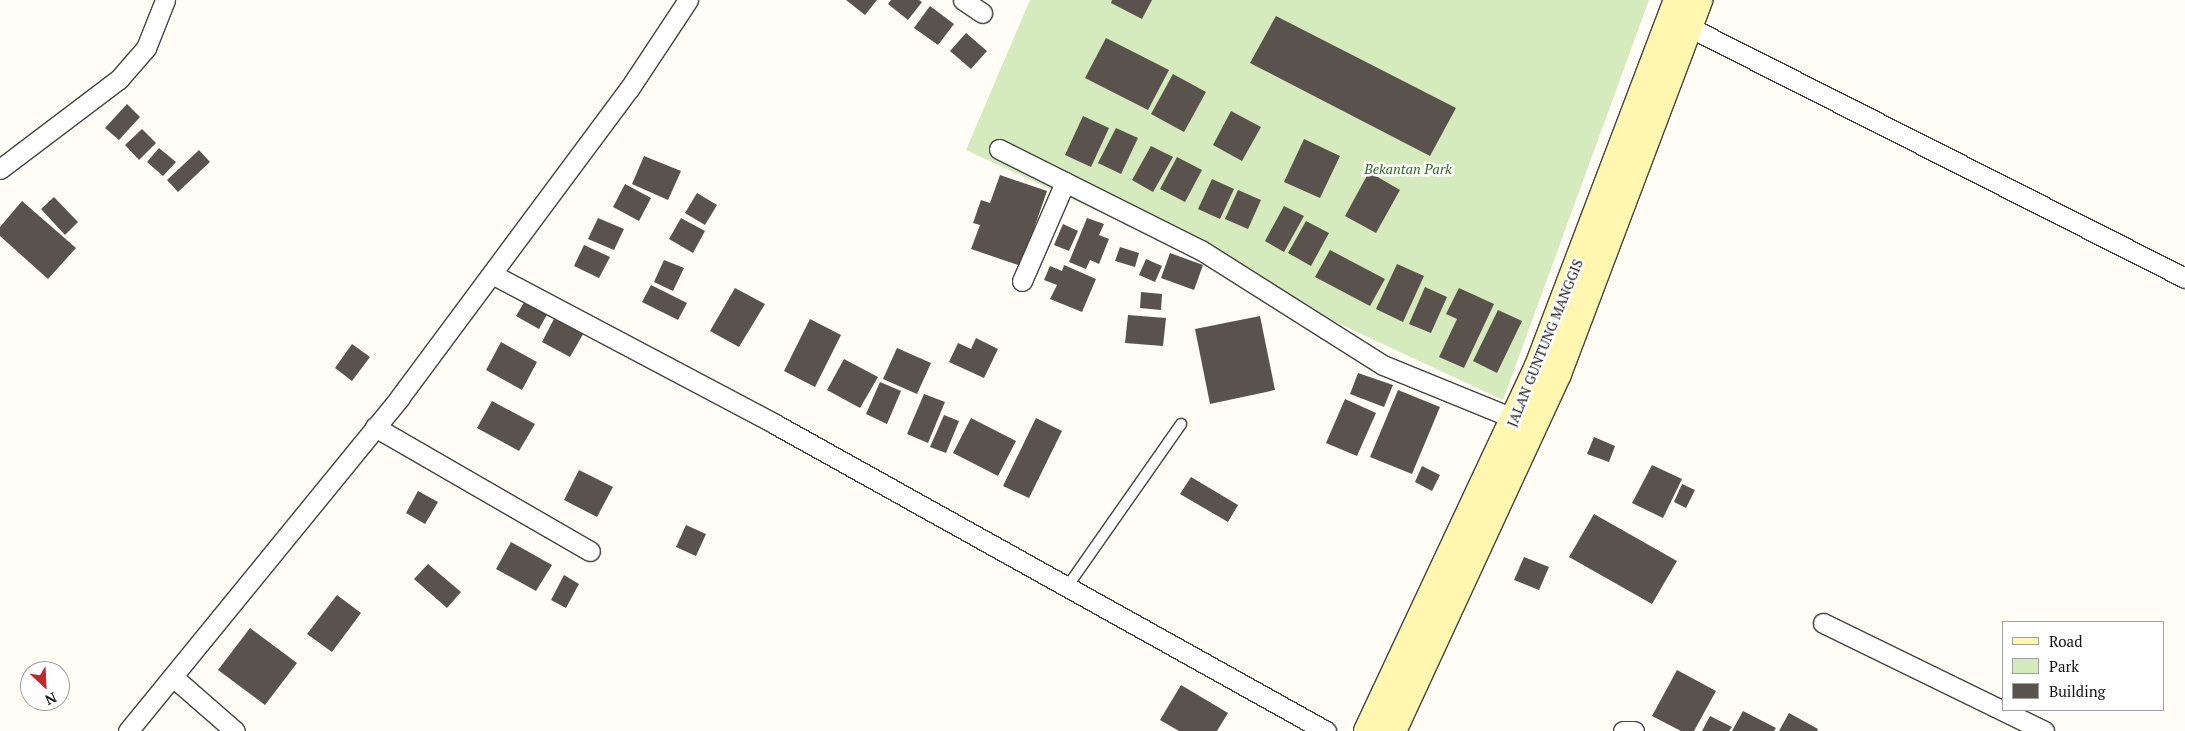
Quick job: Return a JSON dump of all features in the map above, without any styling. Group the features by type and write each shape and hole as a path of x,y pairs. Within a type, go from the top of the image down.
{"street":[{"path":"0,169 119,79 146,48 165,0"},
{"path":"128,731 375,427 492,274 629,89 688,0"},
{"path":"963,0 982,13"},
{"name":"JALAN GUNTUNG MANGGIS","path":"1393,731 1519,464 1564,327 1677,0"},
{"name":"JALAN GUNTUNG MANGGIS","path":"1367,731 1516,419 1564,327 1691,28 1699,0"},
{"path":"1691,28 2185,278"},
{"path":"999,149 1268,289 1383,365 1516,419"},
{"path":"1022,281 1065,182"},
{"path":"492,274 1068,587 1326,731"},
{"path":"375,427 590,551"},
{"path":"1823,623 2002,710"},
{"path":"173,677 235,731"},
{"path":"2003,711 2044,731"},
{"path":"1623,731 1634,731"}],"lane":[{"path":"1068,587 1181,424"}],"green space":[{"name":"Bekantan Park","path":"1030,0 1649,0 1503,400 966,150"}],"building":[{"path":"846,0 877,0 865,15"},
{"path":"891,0 919,0 922,2 908,20 888,4"},
{"path":"1112,0 1152,0 1142,19 1111,3"},
{"path":"930,6 954,24 938,45 914,28"},
{"path":"1276,16 1456,108 1430,156 1250,63"},
{"path":"966,33 987,51 971,69 950,51"},
{"path":"1106,38 1169,70 1148,110 1085,78"},
{"path":"1173,74 1206,92 1184,132 1151,114"},
{"path":"127,104 140,117 119,140 105,128"},
{"path":"1231,111 1261,127 1242,161 1213,145"},
{"path":"1083,116 1109,128 1091,167 1065,155"},
{"path":"1116,128 1138,138 1121,174 1098,163"},
{"path":"142,129 156,143 139,160 125,145"},
{"path":"1304,139 1340,156 1320,198 1284,182"},
{"path":"1151,146 1173,157 1153,192 1132,180"},
{"path":"159,148 176,162 163,176 147,162"},
{"path":"199,150 210,162 178,192 167,180"},
{"path":"644,156 681,171 668,200 632,184"},
{"path":"1177,157 1202,170 1185,202 1160,189"},
{"path":"1369,172 1400,190 1376,233 1345,216"},
{"path":"1000,175 1047,191 1021,266 971,249 980,225 973,223 981,200 990,203"},
{"path":"1212,179 1234,189 1220,219 1198,209"},
{"path":"625,184 651,198 639,221 613,207"},
{"path":"1238,190 1261,200 1248,229 1225,219"},
{"path":"697,193 717,205 705,225 685,213"},
{"path":"54,197 78,222 65,235 41,209"},
{"path":"22,201 76,248 48,279 0,236 0,227"},
{"path":"1284,206 1304,216 1284,252 1265,241"},
{"path":"598,218 624,229 614,250 588,239"},
{"path":"681,218 705,231 693,253 669,239"},
{"path":"1087,218 1104,224 1099,235 1109,239 1099,264 1090,260 1086,269 1069,262"},
{"path":"1306,221 1329,233 1311,266 1288,253"},
{"path":"1063,224 1078,231 1069,251 1054,245"},
{"path":"584,245 610,257 599,278 574,266"},
{"path":"1120,247 1139,253 1135,267 1115,261"},
{"path":"1330,250 1385,279 1370,306 1315,277"},
{"path":"1170,253 1203,265 1194,290 1161,278"},
{"path":"1146,259 1162,266 1155,282 1139,275"},
{"path":"664,260 684,268 673,291 654,282"},
{"path":"1397,264 1424,276 1403,322 1376,309"},
{"path":"1064,265 1096,279 1082,312 1050,299 1057,285 1044,280 1050,266 1062,271"},
{"path":"651,285 687,303 678,320 642,302"},
{"path":"1425,287 1447,297 1431,333 1409,324"},
{"path":"735,288 765,304 739,347 710,331"},
{"path":"1459,288 1494,304 1464,368 1439,357 1457,319 1446,314"},
{"path":"1141,292 1162,294 1161,310 1140,308"},
{"path":"529,294 551,307 539,329 516,316"},
{"path":"1498,310 1522,321 1497,373 1473,361"},
{"path":"557,313 586,329 570,357 542,342"},
{"path":"1128,315 1166,318 1163,346 1125,343"},
{"path":"1260,316 1275,390 1210,404 1195,329"},
{"path":"810,319 841,335 815,387 784,371"},
{"path":"976,338 998,349 984,378 949,362 958,343 971,349"},
{"path":"501,342 537,362 522,390 486,370"},
{"path":"352,344 370,357 352,381 335,368"},
{"path":"897,348 931,363 917,394 883,379"},
{"path":"844,359 878,377 860,408 827,390"},
{"path":"1358,373 1393,385 1384,407 1350,394"},
{"path":"880,382 901,391 887,424 866,414"},
{"path":"1398,390 1440,407 1412,474 1370,457"},
{"path":"924,394 945,402 928,443 907,434"},
{"path":"1345,399 1376,413 1357,456 1326,443"},
{"path":"492,401 535,424 519,451 477,428"},
{"path":"944,415 959,421 946,453 930,447"},
{"path":"971,418 1016,441 998,476 953,453"},
{"path":"1036,418 1062,431 1029,498 1003,486"},
{"path":"1594,437 1615,446 1609,462 1587,454"},
{"path":"1652,465 1682,479 1663,518 1632,503"},
{"path":"1422,466 1440,475 1432,491 1415,482"},
{"path":"579,470 613,487 597,517 564,500"},
{"path":"1191,477 1238,505 1228,522 1180,494"},
{"path":"1682,484 1695,490 1686,508 1674,502"},
{"path":"418,491 438,502 425,524 406,513"},
{"path":"1594,514 1677,561 1652,604 1569,557"},
{"path":"686,525 706,534 696,556 676,547"},
{"path":"511,542 552,565 536,591 496,569"},
{"path":"1524,557 1549,567 1539,590 1514,580"},
{"path":"428,564 461,592 447,608 414,579"},
{"path":"564,575 579,584 566,608 551,600"},
{"path":"337,595 361,613 332,652 307,634"},
{"path":"250,628 297,663 265,705 218,670"},
{"path":"1677,670 1716,691 1694,731 1681,731 1652,716"},
{"path":"1181,685 1228,713 1217,731 1179,731 1160,720"},
{"path":"1743,711 1776,728 1774,731 1732,731"},
{"path":"1789,713 1818,729 1817,731 1779,731"},
{"path":"1710,716 1732,727 1729,731 1702,731"}]}
